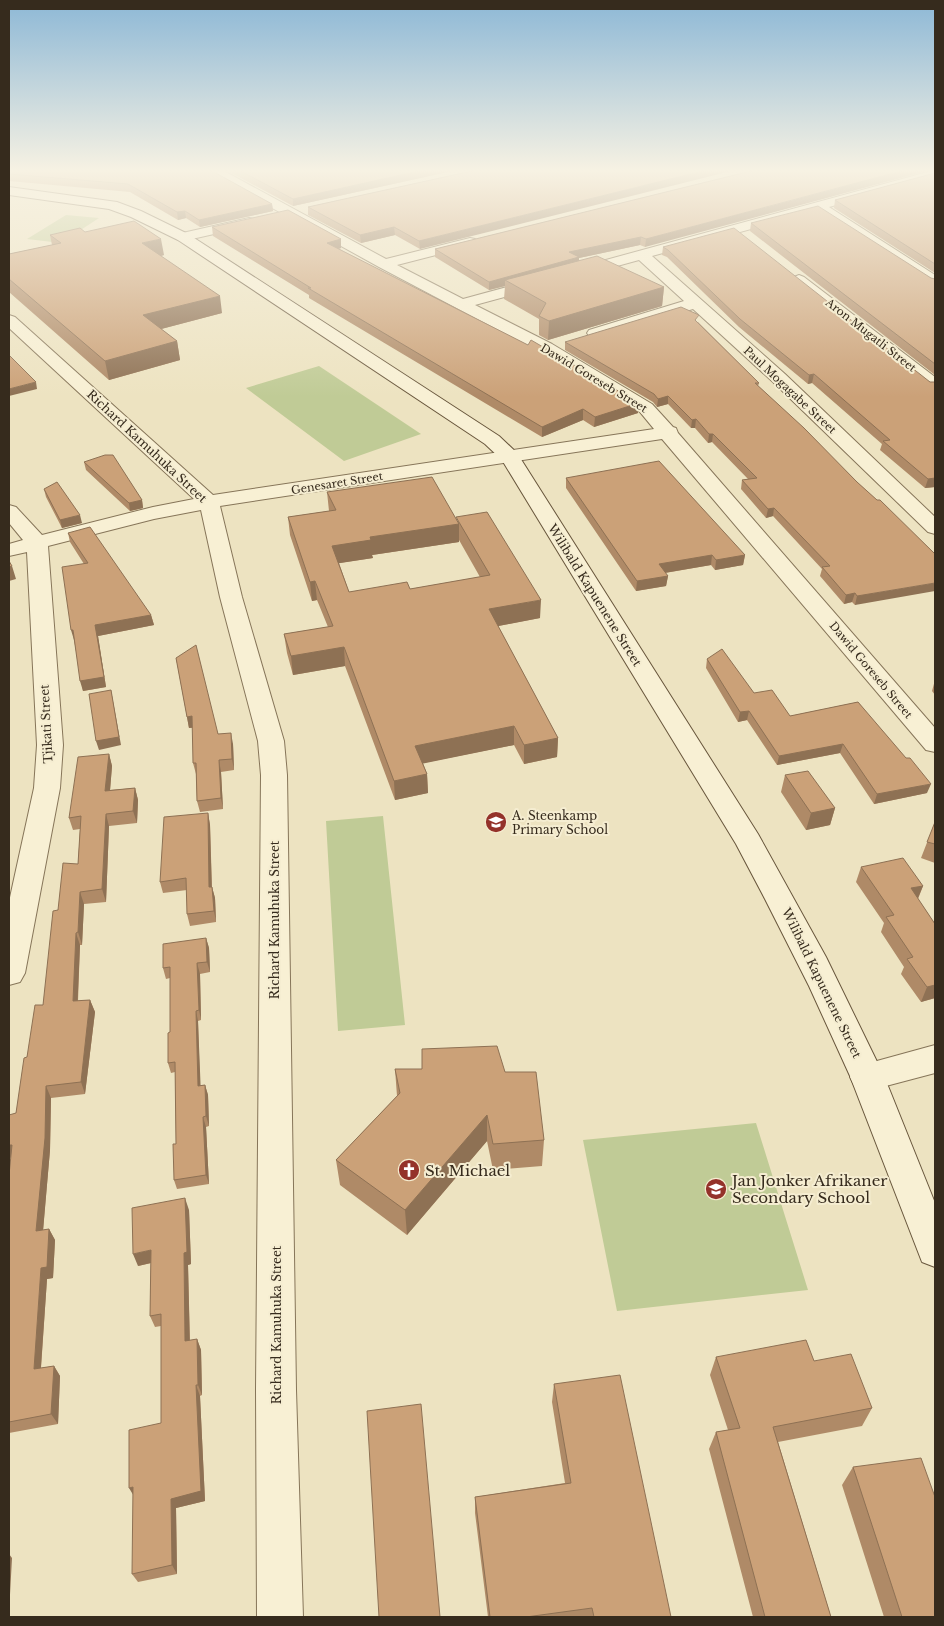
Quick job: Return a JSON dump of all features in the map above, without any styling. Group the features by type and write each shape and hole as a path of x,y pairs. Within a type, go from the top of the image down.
{"street":[{"name":"Wilibald Kapuenene Street","path":"195,245 492,440 510,457 748,841 814,961 867,1077 935,1249"},
{"name":"Dawid Goreseb Street","path":"341,245 384,264 546,348 646,408 935,744"},
{"path":"384,264 460,245"},
{"path":"462,304 675,245"},
{"path":"878,245 935,282"},
{"name":"Paul Mogagabe Street","path":"641,254 779,378 935,528"},
{"name":"Aron Mugatli Street","path":"789,272 935,386"},
{"path":"583,337 695,303"},
{"name":"Richard Kamuhuka Street","path":"9,320 209,502 231,597 266,723 273,758 276,1390 280,1617"},
{"path":"546,348 565,342"},
{"name":"Genesaret Street","path":"9,550 153,512 668,432"},
{"path":"9,511 37,543"},
{"name":"Tjikati Street","path":"9,973 47,788 49,766 50,745 37,543"},
{"path":"867,1077 935,1059"}],"green space":[{"path":"319,366 421,434 344,461 246,388"},
{"path":"383,816 405,1025 338,1031 326,821"},
{"path":"756,1123 808,1290 617,1311 583,1140"}],"building":[{"path":"52,245 145,245 220,296 143,315 177,341 105,361 9,279 9,254"},
{"path":"241,245 331,245 528,345 531,340 639,403 595,417 583,409 542,427 308,288 311,288"},
{"path":"452,245 603,245 569,252 579,257 489,282 435,249"},
{"path":"671,245 755,245 930,382 935,382 935,478 928,479 883,441 890,440 814,374 809,375 740,319 663,247"},
{"path":"780,245 879,245 935,279 935,364"},
{"path":"905,245 935,245 935,264"},
{"path":"597,256 664,287 549,321 539,316 546,303 505,280"},
{"path":"681,307 699,315 695,320 759,383 755,383 804,428 857,482 877,500 880,500 935,554 935,583 857,596 855,593 846,595 822,567 830,566 774,508 768,509 742,480 757,478 713,434 709,434 696,419 692,420 668,396 658,399 654,394 565,342"},
{"path":"9,355 36,382 9,389"},
{"path":"105,455 113,455 142,500 129,503 84,462"},
{"path":"659,461 745,555 716,560 712,555 659,564 668,576 637,581 566,478"},
{"path":"432,477 459,524 370,537 371,540 332,546 349,592 407,582 410,589 490,575 456,517 487,512 541,600 489,609 558,738 524,745 514,726 415,746 427,774 394,781 344,647 291,656 284,634 333,626 315,581 310,582 288,517 336,510 327,492"},
{"path":"57,482 80,515 60,520 44,489"},
{"path":"90,527 151,615 95,625 104,677 80,681 62,567 88,563 68,533"},
{"path":"196,645 218,734 231,733 232,759 219,760 221,798 197,801 196,763 193,763 192,716 187,717 176,658"},
{"path":"722,649 754,693 772,690 790,716 858,702 906,758 910,758 931,784 877,794 843,744 779,756 749,711 740,712 707,659"},
{"path":"111,690 119,737 96,741 89,694"},
{"path":"109,754 105,791 135,788 133,811 106,814 102,889 80,892 73,1001 90,1000 81,1082 46,1086 45,1138 36,1231 49,1229 47,1267 41,1268 34,1369 54,1366 51,1414 9,1422 9,1175 12,1145 9,1145 9,1115 16,1113 24,1058 27,1057 35,1005 43,1005 53,911 58,910 63,863 78,864 81,816 69,818 78,757"},
{"path":"808,771 835,808 811,813 785,775"},
{"path":"208,813 209,887 212,887 214,911 187,914 186,878 160,882 164,817"},
{"path":"935,822 935,844 927,842"},
{"path":"903,858 923,886 911,888 935,924 935,985 927,987 907,959 913,957 886,917 894,915 861,867"},
{"path":"206,938 207,962 197,963 199,1010 196,1011 198,1086 205,1085 206,1116 203,1117 206,1175 174,1180 173,1144 176,1144 175,1062 168,1063 170,967 163,968 163,944"},
{"path":"497,1046 505,1072 536,1072 544,1140 493,1144 487,1115 405,1210 336,1160 400,1093 395,1069 422,1069 422,1049"},
{"path":"185,1198 187,1252 184,1253 185,1341 197,1339 198,1385 196,1385 201,1491 171,1499 172,1565 132,1574 133,1487 129,1488 129,1430 161,1423 161,1314 150,1316 151,1250 133,1254 132,1208"},
{"path":"806,1340 814,1361 851,1354 872,1408 773,1427 831,1617 765,1617 716,1432 740,1428 716,1357"},
{"path":"620,1375 671,1617 594,1617 592,1608 526,1617 490,1617 475,1497 571,1483 554,1384"},
{"path":"421,1404 440,1617 379,1617 367,1411"},
{"path":"921,1458 935,1497 935,1617 902,1617 853,1467"}],"place":[{"name":"A. Steenkamp Primary School","path":"496,822"},
{"name":"St. Michael","path":"409,1170"},
{"name":"Jan Jonker Afrikaner Secondary School","path":"716,1189"}]}
